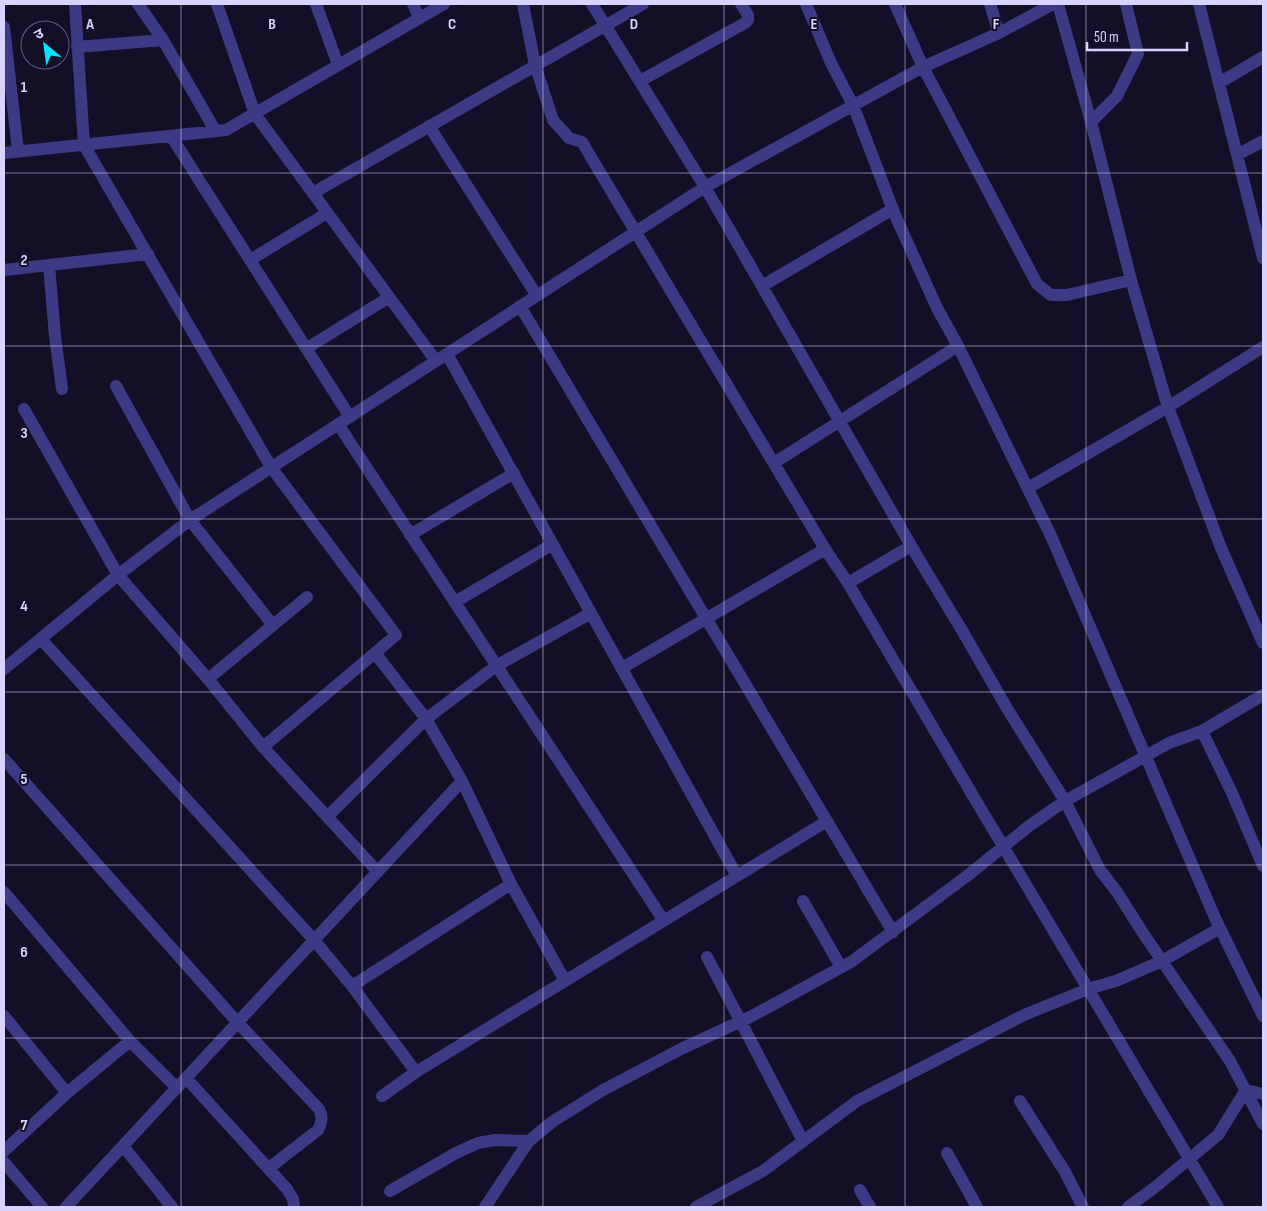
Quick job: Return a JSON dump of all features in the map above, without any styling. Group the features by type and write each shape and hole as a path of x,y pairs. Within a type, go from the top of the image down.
{"street":[{"path":"74,4 84,145 271,468 396,635 263,747"},
{"path":"138,4 163,40 215,130"},
{"path":"217,4 254,114 436,361"},
{"path":"316,4 338,65"},
{"path":"414,4 419,18"},
{"path":"4,153 226,130 444,4"},
{"path":"523,4 535,65 553,120 569,138 582,142 825,549 848,583 1218,1207"},
{"path":"592,4 705,186 911,546 1008,710 1065,801 1100,870 1117,892 1230,1061 1263,1124"},
{"path":"313,193 643,4"},
{"path":"640,81 745,23 748,20 748,15 741,4"},
{"path":"806,4 831,63 853,105 892,208 937,308 958,346 1051,536 1220,928 1263,1016"},
{"path":"895,4 923,67 1037,284 1051,295 1067,295 1131,280"},
{"path":"990,4 999,32"},
{"path":"4,669 118,575 190,520 705,186 923,67 999,32 1053,4"},
{"path":"1058,4 1091,122 1131,280 1168,406 1221,548 1263,643"},
{"path":"1091,122 1117,96 1138,54 1126,4"},
{"path":"1199,4 1263,258"},
{"path":"4,27 18,151"},
{"path":"78,47 163,40"},
{"path":"1219,83 1263,57"},
{"path":"429,126 536,296"},
{"path":"171,136 350,416"},
{"path":"1237,155 1263,141"},
{"path":"762,286 892,208"},
{"path":"250,260 328,213"},
{"path":"4,270 148,254"},
{"path":"49,265 62,389"},
{"path":"307,348 388,298"},
{"path":"520,306 893,932"},
{"path":"774,463 958,346"},
{"path":"1028,488 1168,406 1263,347"},
{"path":"447,354 737,876"},
{"path":"116,386 190,520 272,624"},
{"path":"24,409 118,575 208,679 263,747 378,872"},
{"path":"338,424 664,921"},
{"path":"410,535 514,473"},
{"path":"455,602 553,544"},
{"path":"848,583 911,546"},
{"path":"622,668 825,549"},
{"path":"208,679 272,624 307,597"},
{"path":"328,816 426,719 496,666 591,612"},
{"path":"41,639 314,940 352,986 416,1072"},
{"path":"375,653 426,719 462,781 512,884 565,982"},
{"path":"485,1207 529,1141 552,1122 603,1090 741,1021 841,967 893,932 1029,826 1065,801 1147,757 1169,743 1202,731 1263,695"},
{"path":"1202,731 1232,792 1263,866"},
{"path":"4,759 238,1023 320,1109 322,1122 318,1130 269,1168"},
{"path":"66,1207 462,781"},
{"path":"382,1096 416,1072 827,822"},
{"path":"352,986 512,884"},
{"path":"4,892 130,1041 177,1088"},
{"path":"803,901 841,967"},
{"path":"696,1207 763,1171 857,1101 1024,1015 1088,989 1116,981 1162,961 1220,928"},
{"path":"707,957 803,1141"},
{"path":"4,1016 67,1093"},
{"path":"4,1151 67,1093 130,1041"},
{"path":"186,1078 269,1168 286,1189 293,1200 294,1207"},
{"path":"1246,1090 1263,1094"},
{"path":"1128,1207 1218,1135 1246,1090"},
{"path":"1020,1100 1065,1172 1083,1207"},
{"path":"390,1191 456,1153 478,1143 495,1140 529,1141"},
{"path":"123,1146 172,1207"},
{"path":"947,1153 977,1207"},
{"path":"4,1162 42,1207"},
{"path":"860,1190 870,1207"}]}
